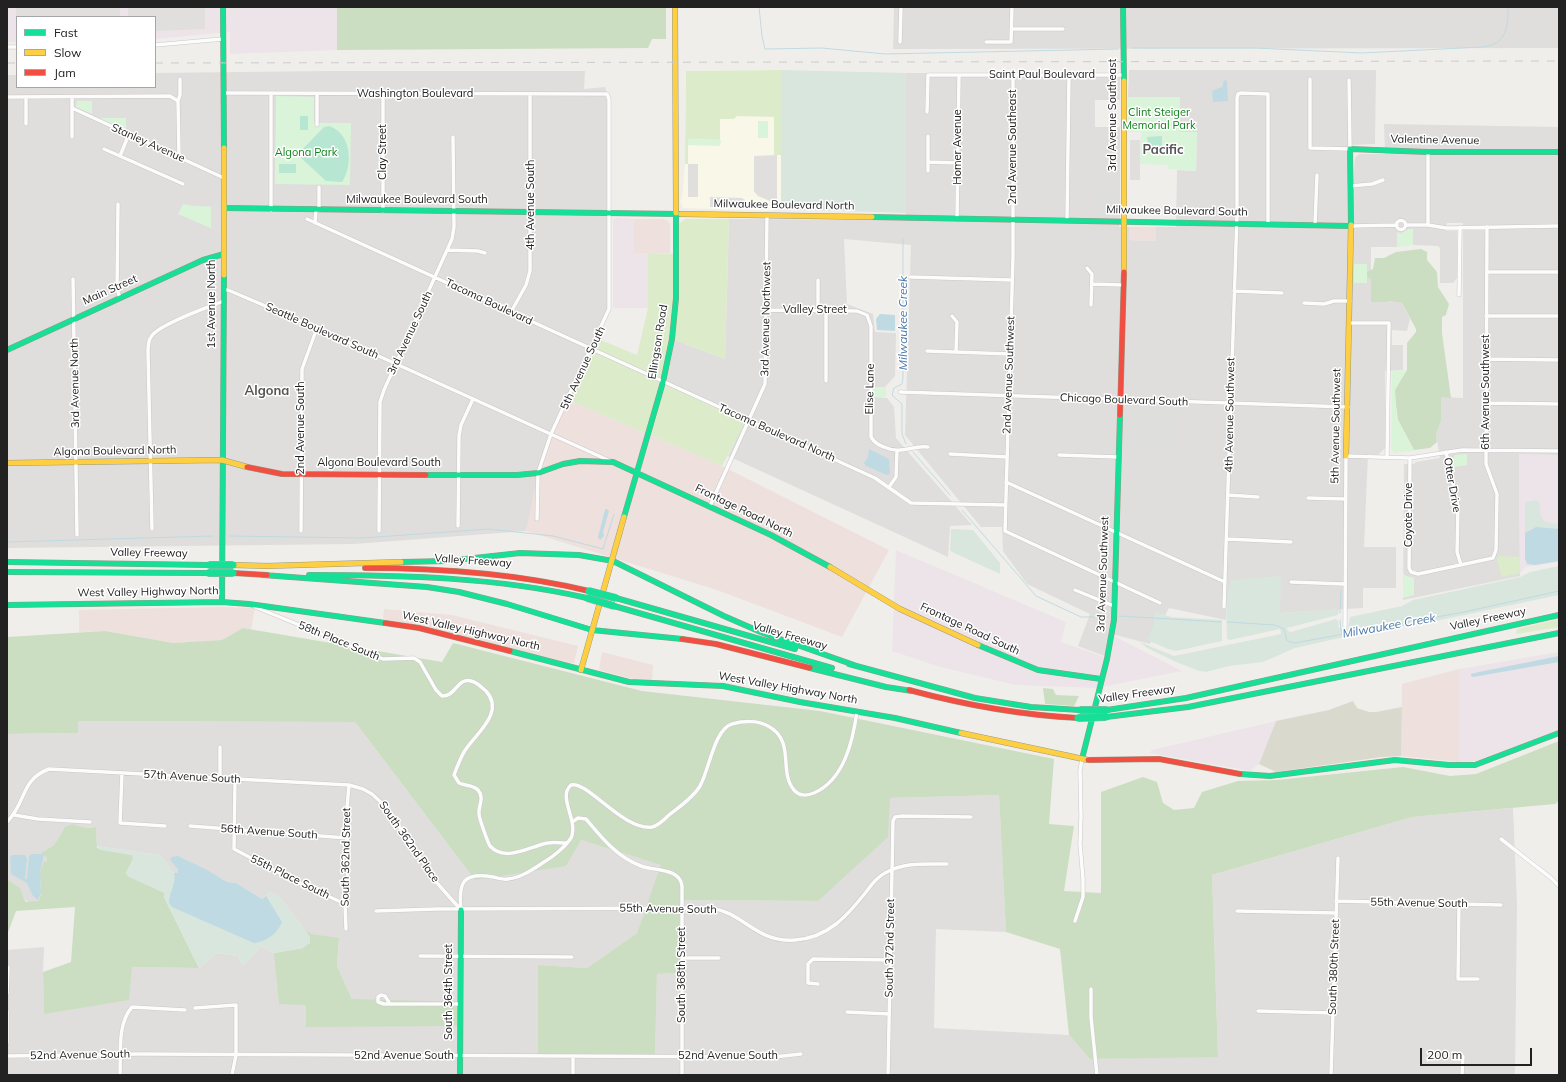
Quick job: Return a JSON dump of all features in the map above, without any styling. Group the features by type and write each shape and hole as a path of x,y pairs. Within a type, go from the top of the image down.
{"main road":[{"name":"1st Avenue North","path":"222,602 224,301 223,7"},
{"name":"Ellingson Road","path":"581,670 638,474 663,382 672,339 676,298 675,7"},
{"name":"3rd Avenue Southeast","path":"1123,7 1125,222"},
{"name":"Valentine Avenue","path":"1350,149 1428,152 1559,152"},
{"name":"5th Avenue Southwest","path":"1346,456 1350,301 1350,149"},
{"path":"1350,159 1355,153 1363,150"},
{"name":"Milwaukee Boulevard South","path":"224,208 271,210 610,213"},
{"name":"Milwaukee Boulevard North","path":"610,213 957,219"},
{"name":"Milwaukee Boulevard South","path":"957,219 1350,226"},
{"name":"3rd Avenue Southwest","path":"1082,759 1111,637 1114,606 1125,222"},
{"name":"Main Street","path":"7,350 203,260 224,254"},
{"name":"Algona Boulevard North","path":"7,463 222,460"},
{"name":"Algona Boulevard South","path":"222,460 263,471 301,474 379,475 517,475 538,473 563,464 580,461 613,462"},
{"name":"Frontage Road North","path":"613,462 773,536 840,572"},
{"path":"266,566 447,561 520,553 579,555 612,561 730,619 763,633 854,665"},
{"name":"Valley Freeway","path":"7,562 396,568 484,572 546,580 589,591 615,602 912,691 1007,713 1079,714 1156,712 1188,707 1559,633"},
{"name":"Valley Freeway","path":"7,572 233,573 263,575 385,576 475,579 528,585 587,598 615,602 975,698 1079,714"},
{"name":"Frontage Road South","path":"840,572 918,618 1013,662 1038,670 1101,679"},
{"path":"263,575 427,587 459,592 507,604 592,630 679,638 716,644 886,687 912,691"},
{"name":"West Valley Highway North","path":"7,605 222,602 249,604 419,628 639,684 723,686 800,702 904,720 1082,759 1100,761 1159,759 1241,774 1270,776 1395,760 1449,765 1475,765 1559,734"},
{"name":"Valley Freeway","path":"1106,713 1194,696 1559,615"},
{"name":"South 364th Street","path":"460,1075 461,910"}],"street":[{"path":"900,42 901,7"},
{"path":"986,42 1011,42 1012,7"},
{"path":"1012,29 1063,29"},
{"path":"156,45 223,39"},
{"name":"Saint Paul Boulevard","path":"927,112 928,75 1124,75"},
{"name":"Homer Avenue","path":"957,219 959,75"},
{"name":"2nd Avenue Southeast","path":"1013,75 1014,220"},
{"path":"1067,220 1068,75"},
{"path":"179,156 178,100 180,96 180,79"},
{"name":"Valentine Avenue","path":"1310,79 1310,148 1350,149"},
{"path":"1349,80 1350,149"},
{"name":"Washington Boulevard","path":"223,93 607,94"},
{"path":"271,94 271,210"},
{"path":"317,94 317,125"},
{"name":"Clay Street","path":"383,94 383,211"},
{"name":"4th Avenue South","path":"511,312 523,292 529,278 531,212 530,94"},
{"name":"5th Avenue South","path":"537,519 538,473 551,434 606,319 610,303 609,99 607,94"},
{"name":"4th Avenue Southwest","path":"1224,607 1237,223 1238,94 1268,94 1268,224"},
{"path":"7,97 170,96 178,100"},
{"path":"26,97 26,124"},
{"path":"72,97 72,138"},
{"name":"Stanley Avenue","path":"72,108 224,178"},
{"path":"120,156 129,134"},
{"path":"928,136 928,171"},
{"name":"3rd Avenue South","path":"379,531 380,402 384,390 448,250 453,233 453,137"},
{"path":"104,149 183,184"},
{"path":"1428,152 1428,225"},
{"path":"928,162 958,163"},
{"path":"1316,225 1317,175"},
{"path":"1350,186 1372,184 1383,180"},
{"path":"315,223 319,188"},
{"path":"118,204 117,289 120,298"},
{"name":"3rd Avenue Northwest","path":"710,506 765,384 767,215"},
{"name":"Tacoma Boulevard","path":"307,220 663,382"},
{"name":"2nd Avenue Southwest","path":"1014,220 1005,531 1114,582"},
{"name":"Milwaukee Boulevard South","path":"1350,226 1397,225 1398,228 1402,230 1406,225 1460,227 1559,226"},
{"path":"1459,295 1460,227"},
{"name":"6th Avenue Southwest","path":"1461,565 1490,559 1495,555 1497,494 1486,469 1486,227"},
{"path":"448,250 478,251 485,253"},
{"path":"1087,268 1092,274 1091,305"},
{"path":"1487,272 1559,272"},
{"path":"910,277 1012,280"},
{"name":"3rd Avenue North","path":"73,279 77,535"},
{"path":"818,280 818,310"},
{"path":"1092,284 1123,285"},
{"name":"Seattle Boulevard South","path":"224,290 228,290 317,328 613,462"},
{"path":"1234,291 1282,293"},
{"path":"152,529 152,461 148,352 151,335 166,325 224,301"},
{"path":"1304,303 1324,304 1334,301 1350,301"},
{"name":"Valley Street","path":"766,310 857,311 863,313"},
{"path":"826,311 826,381"},
{"name":"Elise Lane","path":"863,313 869,318 871,326 870,434 873,440 880,445 897,451"},
{"path":"952,316 957,322 956,352"},
{"path":"1486,316 1559,316"},
{"path":"1349,323 1389,323 1387,457"},
{"name":"2nd Avenue South","path":"300,531 302,369 317,328"},
{"path":"927,351 1010,354"},
{"path":"1486,359 1559,360"},
{"name":"Tacoma Boulevard North","path":"663,382 868,475 889,487 911,503 1005,505"},
{"name":"Chicago Boulevard South","path":"900,392 1348,407"},
{"path":"458,526 460,430 473,399"},
{"path":"1486,403 1559,404"},
{"path":"889,487 896,477 897,451 928,446"},
{"path":"1346,456 1410,458 1462,450 1559,451"},
{"name":"Otter Drive","path":"1446,452 1458,506 1457,552 1461,565"},
{"path":"950,454 1007,457"},
{"path":"1058,455 1118,457"},
{"name":"5th Avenue Southwest","path":"1345,627 1344,584 1346,456"},
{"name":"Coyote Drive","path":"1410,458 1409,568 1411,572 1418,574 1461,565"},
{"path":"1006,482 1225,582"},
{"path":"1228,495 1258,496"},
{"path":"1308,498 1345,499"},
{"path":"1226,539 1291,542"},
{"path":"1114,582 1160,603"},
{"path":"1291,582 1344,584"},
{"path":"1075,590 1114,606"},
{"name":"58th Place South","path":"249,604 383,659 393,660 404,658 417,660 436,690 442,696 451,694 465,681 469,680 478,684 490,697 492,712 479,735 464,753 454,775 458,783 472,786 479,791 481,797 479,816 487,842 496,850 508,852 527,851 548,843 566,843"},
{"path":"461,910 459,890 462,882 467,878 478,876 505,880 512,878 546,861 566,843 571,836 572,822 566,795 569,787 575,784 583,787 606,807 632,823 645,827 655,826 690,798 700,787 720,736 728,725 748,722 765,724 777,732 782,739 793,788 801,795 811,795 827,785 840,769 852,737 857,711"},
{"path":"220,747 220,778"},
{"name":"3rd Avenue Southwest","path":"1075,921 1083,897 1080,844 1080,771 1082,759"},
{"name":"57th Avenue South","path":"14,815 31,779 48,768 349,785"},
{"path":"122,773 120,823 166,826"},
{"path":"234,830 235,779"},
{"name":"South 362nd Street","path":"346,929 345,904 348,888 347,838 349,785"},
{"name":"South 362nd Place","path":"349,785 363,789 372,794 386,807 437,882 461,910"},
{"path":"7,822 14,815 38,819 90,822"},
{"name":"South 372nd Street","path":"888,1075 893,821 895,817 902,816 971,818"},
{"name":"South 368th Street","path":"572,822 578,818 586,819 607,843 624,857 642,866 677,876 682,884 682,1075"},
{"name":"56th Avenue South","path":"190,826 347,838"},
{"name":"55th Place South","path":"234,830 234,849 285,876 345,904"},
{"path":"1501,839 1559,886"},
{"name":"South 380th Street","path":"1331,1075 1338,858"},
{"name":"55th Avenue South","path":"376,911 682,908 720,910 768,937 785,940 805,939 820,934 837,923 850,911 878,878 892,870 918,863 947,864"},
{"name":"55th Avenue South","path":"1336,901 1501,905"},
{"path":"1459,904 1458,979 1478,979"},
{"path":"1237,912 1336,913"},
{"path":"420,956 572,957"},
{"path":"682,958 719,958"},
{"path":"818,984 808,983 808,964 813,959 890,960"},
{"path":"7,994 8,967"},
{"path":"1091,989 1091,1017 1096,1075"},
{"path":"390,1004 460,1004"},
{"path":"195,1008 236,1005 236,1055 232,1075"},
{"path":"120,1075 122,1024 126,1014 132,1007 185,1010"},
{"path":"7,1011 7,1043"},
{"path":"1258,1011 1333,1013"},
{"path":"847,1012 889,1014"},
{"name":"52nd Avenue South","path":"7,1056 121,1054 774,1057 801,1054"},
{"path":"573,1056 573,1075"},
{"path":"1462,1056 1462,1075"}],"shaded area":[{"path":"7,7 337,7 337,50 230,54 230,32 156,39 156,16 16,16 16,42 7,42"},
{"path":"16,7 120,7 120,16 16,16"},
{"path":"128,7 205,7 205,29 156,31 156,16 128,16"},
{"path":"894,7 1559,7 1559,48 893,49"},
{"path":"781,70 781,209 769,211 683,208 680,200 682,199 685,164 686,71"},
{"path":"781,70 906,73 906,213 781,209"},
{"path":"1129,70 1376,70 1375,144 1350,145 1351,209 1355,158 1359,154 1385,154 1384,124 1559,127 1559,455 1519,455 1520,576 1403,600 1404,464 1414,464 1416,462 1440,458 1436,434 1441,421 1441,397 1463,398 1463,223 1447,223 1446,231 1457,231 1457,278 1453,283 1440,283 1440,248 1438,246 1413,245 1413,229 1409,229 1401,234 1397,232 1397,247 1371,247 1371,302 1388,301 1402,303 1410,319 1407,331 1392,330 1392,345 1403,345 1403,370 1385,371 1385,448 1378,455 1368,454 1364,547 1396,547 1396,588 1363,588 1363,608 1280,613 1280,576 1226,600 1226,620 1169,608 1150,644 1112,634 1107,657 1078,646 1090,614 1027,584 1003,551 1002,527 981,527 905,435 911,245 844,239 847,304 873,314 875,332 896,333 895,376 885,387 873,387 873,397 887,398 894,407 896,438 972,525 950,526 948,557 728,456 744,422 663,382 672,339 725,359 729,219 906,220 906,73 1120,73 1120,100 1095,100 1095,127 1120,127 1120,189 1097,189 1097,216 1120,217 1119,227 1129,227 1129,240 1155,241 1156,227 1176,227 1177,170 1196,171 1197,132 1180,132 1180,97 1128,97"},
{"path":"585,71 584,89 605,87 609,99 609,309 551,434 526,531 354,544 7,548 7,75 16,75 16,88 156,88 156,73"},
{"path":"1130,140 1140,140 1140,180 1130,180"},
{"path":"777,155 777,201 770,201 758,196 754,191 754,156"},
{"path":"688,164 698,164 698,197 688,197"},
{"path":"1097,189 1120,189 1120,217 1097,217"},
{"path":"710,197 742,198 750,204 750,208 710,207"},
{"path":"211,207 220,207 220,232 211,229"},
{"path":"616,218 634,219 634,253 648,253 648,308 613,308 613,220"},
{"path":"634,219 664,219 668,221 670,224 670,253 634,253"},
{"path":"1129,227 1156,227 1156,241 1129,240"},
{"path":"568,400 722,466 889,550 842,637 717,590 526,531 538,473 551,434"},
{"path":"1142,405 1175,405 1174,447 1123,445 1124,418 1141,418"},
{"path":"1519,454 1559,455 1559,562 1526,567 1520,573"},
{"path":"1537,500 1540,504 1540,514 1542,518 1546,522 1559,524 1559,529 1535,528 1527,532 1525,536 1525,502"},
{"path":"951,529 973,530 1000,563 1000,574 950,551"},
{"path":"896,550 1066,622 1061,642 1107,658 1112,635 1182,671 1097,688 1015,685 937,666 892,651"},
{"path":"1559,566 1559,595 1426,623 1375,630 1295,648 1263,662 1229,666 1206,672 1199,671 1147,648 1140,642 1174,656 1281,634 1280,629 1230,640 1227,639 1226,600 1231,580 1281,576 1280,613 1339,609 1338,615 1287,628 1288,631 1291,632 1336,619 1338,621 1339,628 1348,629 1350,617 1402,606 1413,600 1520,577 1530,572"},
{"path":"222,607 255,608 251,629 243,628 222,640 173,643 105,631 79,632 79,610"},
{"path":"384,609 452,615 578,646 574,663 567,663 453,633 383,619"},
{"path":"1156,612 1171,617 1222,620 1222,641 1176,651 1147,640 1154,624 1154,616"},
{"path":"1089,620 1107,629 1104,635 1086,627"},
{"path":"602,652 653,665 652,682 640,681 599,670"},
{"path":"1559,652 1559,730 1486,758 1470,762 1459,762 1459,669"},
{"path":"1459,669 1459,762 1401,756 1402,684"},
{"path":"1353,701 1357,708 1369,712 1402,707 1401,756 1382,757 1276,772 1259,764 1276,721 1329,710"},
{"path":"78,721 355,722 475,880 581,840 662,865 637,933 587,968 538,965 655,1056 657,974 682,973 682,900 818,901 890,798 999,795 1006,932 936,929 934,1028 1069,1035 1090,1059 1218,1056 1212,875 1412,817 1513,808 1517,904 1515,1075 7,1075 7,950 44,947 44,1014 132,967 199,968 217,953 238,956 243,966 261,946 274,953 276,958 279,1004 352,999 337,966 339,939 312,934 304,929 281,898 270,892 262,899 236,883 227,882 182,858 178,873 174,873 160,855 97,846 96,827 87,828 76,825 63,830 54,845 44,851 44,856 47,858 47,862 44,862 43,865 40,883 41,895 38,901 30,903 24,899 17,886 7,879 7,734 77,733"},
{"path":"1276,721 1259,764 1250,771 1150,753 1152,750"},
{"path":"97,846 160,855 174,873 178,873 179,870 170,860 172,857 182,858 227,882 236,883 262,899 270,892 281,898 310,937 310,943 303,948 274,953 261,946 243,966 238,956 217,953 199,968 164,897 165,893 129,877 126,873 133,858 132,855 100,850"}],"green space":[{"path":"337,7 666,7 666,39 652,39 648,48 337,50"},
{"path":"781,70 781,155 774,155 774,117 737,116 734,119 720,119 720,140 688,139 688,164 685,164 686,71"},
{"name":"Algona Park","path":"276,96 314,97 314,123 351,123 350,185 275,184"},
{"name":"Clint Steiger Memorial Park","path":"1128,97 1180,97 1180,132 1197,132 1196,171 1168,169 1168,165 1140,164 1141,132 1128,132"},
{"path":"77,101 92,101 92,114 76,107"},
{"path":"300,116 308,116 308,130 300,130"},
{"path":"99,118 126,118 126,130"},
{"path":"758,121 768,121 768,138 758,138"},
{"path":"329,126 342,135 348,150 348,167 342,182 326,181 299,156 299,153 324,127"},
{"path":"1162,136 1162,147 1155,151 1149,151 1147,137"},
{"path":"688,139 721,140 720,146 688,145"},
{"path":"279,164 296,164 296,173 279,173"},
{"path":"183,204 220,207 220,232 178,214"},
{"path":"685,219 729,219 725,359 672,339 663,382 745,423 722,466 568,400 596,338 637,355 648,308 648,253 679,254 679,224"},
{"path":"1409,229 1413,229 1413,245 1397,247 1397,232 1401,234"},
{"path":"1421,249 1427,252 1427,260 1437,272 1438,287 1449,304 1446,315 1442,317 1442,333 1451,398 1441,397 1441,421 1436,434 1437,442 1430,448 1414,450 1398,420 1394,390 1407,370 1407,343 1416,332 1416,329 1402,303 1388,301 1371,302 1371,280 1366,275 1366,272 1373,269 1375,258 1384,258 1396,252"},
{"path":"1354,264 1367,264 1367,283 1354,283"},
{"path":"1407,370 1395,390 1397,418 1414,451 1394,453 1391,449 1392,371"},
{"path":"874,387 886,387 886,397 874,397"},
{"path":"1467,454 1467,465 1454,467 1452,460 1455,455"},
{"path":"1499,556 1520,557 1520,573 1502,577 1497,560"},
{"path":"1403,573 1406,576 1414,578 1414,595 1403,598"},
{"path":"1559,619 1559,627 1516,634 1517,629"},
{"path":"243,628 442,662 453,643 642,691 820,711 1054,759 1049,824 1074,826 1064,891 1101,893 1101,792 1143,777 1157,782 1163,803 1174,810 1194,808 1202,792 1238,781 1277,780 1403,767 1450,776 1476,774 1559,741 1559,801 1555,804 1412,817 1212,875 1218,1057 1090,1059 1069,1035 1060,949 1006,932 999,795 890,798 888,837 818,901 682,900 682,973 657,974 655,1056 538,1056 538,965 587,968 637,933 661,865 581,840 566,866 475,880 355,722 78,721 78,733 7,734 7,637 105,631 173,643 222,640"},
{"path":"1043,688 1053,689 1056,695 1079,696 1074,706 1045,704"},
{"path":"72,824 87,828 96,827 97,848 132,855 134,858 126,873 128,876 165,893 164,897 199,968 132,967 129,1000 44,1014 43,972 71,962 75,907 16,911 7,935 7,879 20,888 26,902 38,901 41,895 40,872 44,861 47,862 47,858 41,853 54,845 65,827"},
{"path":"304,929 312,934 339,938 337,966 352,999 459,1002 460,1026 306,1027 306,1005 279,1004 274,953 303,948 310,937"}],"water":[{"path":"1224,80 1227,81 1228,101 1213,102 1212,91 1222,87"},
{"path":"880,314 895,315 895,331 877,330 876,319"},
{"path":"869,449 889,459 890,474 887,475 866,466 864,463 868,457"},
{"path":"607,509 609,511 603,532 604,536 600,540 598,537 605,510"},
{"path":"1536,527 1559,529 1559,561 1535,565 1527,564 1525,559 1525,533"},
{"path":"1559,656 1559,662 1473,677 1471,676 1471,674 1479,672"},
{"path":"32,854 44,854 40,872 41,893 38,900 33,896 27,883 11,874 10,857 13,855 25,855 27,859 25,879 27,879 29,856"},
{"path":"178,856 207,870 227,882 236,883 262,899 266,896 282,922 278,930 267,939 254,943 172,907 169,903 169,899 175,877 174,873 178,873 178,869 170,860 172,857"}],"waterway":[{"path":"759,7 765,49 822,48 885,54 1118,49"},
{"path":"1132,48 1255,48 1362,53 1482,47 1490,45 1501,39 1506,28 1508,7"},
{"name":"Milwaukee Creek","path":"903,239 903,378 902,384 894,388 892,395 902,404 902,434 906,444"},
{"name":"Milwaukee Creek","path":"913,452 950,495"},
{"name":"Milwaukee Creek","path":"962,510 1036,596 1081,617 1108,617"},
{"path":"229,536 362,538 489,529 553,536 603,549 614,514"},
{"path":"7,542 213,536"},
{"path":"1340,613 1341,590"},
{"name":"Milwaukee Creek","path":"1227,622 1275,625 1284,629 1287,641 1295,643 1464,612 1559,591"},
{"name":"Milwaukee Creek","path":"1119,616 1221,622"},
{"path":"1340,620 1341,631 1343,634"}],"railway":[{"path":"156,63 1559,61"},
{"path":"7,63 16,63"}],"traffic: fast":[{"path":"223,7 224,148"},
{"path":"1123,7 1124,81"},
{"path":"1351,225 1350,149 1428,152 1559,152"},
{"path":"224,208 681,214"},
{"path":"624,517 663,382 672,339 676,298 676,213"},
{"path":"872,217 1351,226"},
{"path":"7,350 203,260 224,254"},
{"path":"222,602 224,275"},
{"path":"1082,759 1107,659 1114,620 1120,415"},
{"path":"426,475 517,475 538,473 563,464 580,461 613,462 771,535 830,567"},
{"path":"401,562 447,561 520,553 579,555 613,561 724,616 763,633 854,665"},
{"path":"7,562 209,565"},
{"path":"209,565 233,565"},
{"path":"7,572 208,573"},
{"path":"208,573 233,573"},
{"path":"263,575 427,587 459,592 507,604 592,630 682,639"},
{"path":"309,575 414,577 483,581 552,591 587,598"},
{"path":"589,591 616,598"},
{"path":"587,598 614,606"},
{"path":"616,598 795,649"},
{"path":"7,605 222,602 249,604 385,623"},
{"path":"614,606 832,668"},
{"path":"1107,710 1186,698 1559,615"},
{"path":"1106,717 1188,707 1559,633"},
{"path":"978,645 1038,670 1101,679"},
{"path":"510,651 629,682 723,686 800,702 895,718 961,733"},
{"path":"849,664 975,698 1031,707 1080,710"},
{"path":"810,668 886,687 912,691"},
{"path":"1080,710 1107,710"},
{"path":"1078,718 1106,717"},
{"path":"1240,774 1270,776 1395,760 1449,765 1475,765 1559,733"},
{"path":"460,1075 461,910"}],"traffic: slow":[{"path":"675,7 676,213"},
{"path":"1124,81 1124,272"},
{"path":"224,148 224,275"},
{"path":"681,214 872,217"},
{"path":"1346,456 1351,225"},
{"path":"7,463 222,460 247,467"},
{"path":"581,670 624,517"},
{"path":"266,566 401,562"},
{"path":"233,565 269,566"},
{"path":"830,567 900,609 978,645"},
{"path":"961,733 1088,760"}],"traffic: jam":[{"path":"1120,415 1124,272"},
{"path":"247,467 282,474 426,475"},
{"path":"365,568 422,569 478,573 533,580 589,591"},
{"path":"233,573 267,575"},
{"path":"385,623 419,628 510,651"},
{"path":"682,639 716,644 810,668"},
{"path":"909,690 993,708 1056,717 1078,718"},
{"path":"1088,760 1159,759 1240,774"}],"district":[{"name":"Pacific","path":"1163,150"},
{"name":"Algona","path":"267,391"}]}
